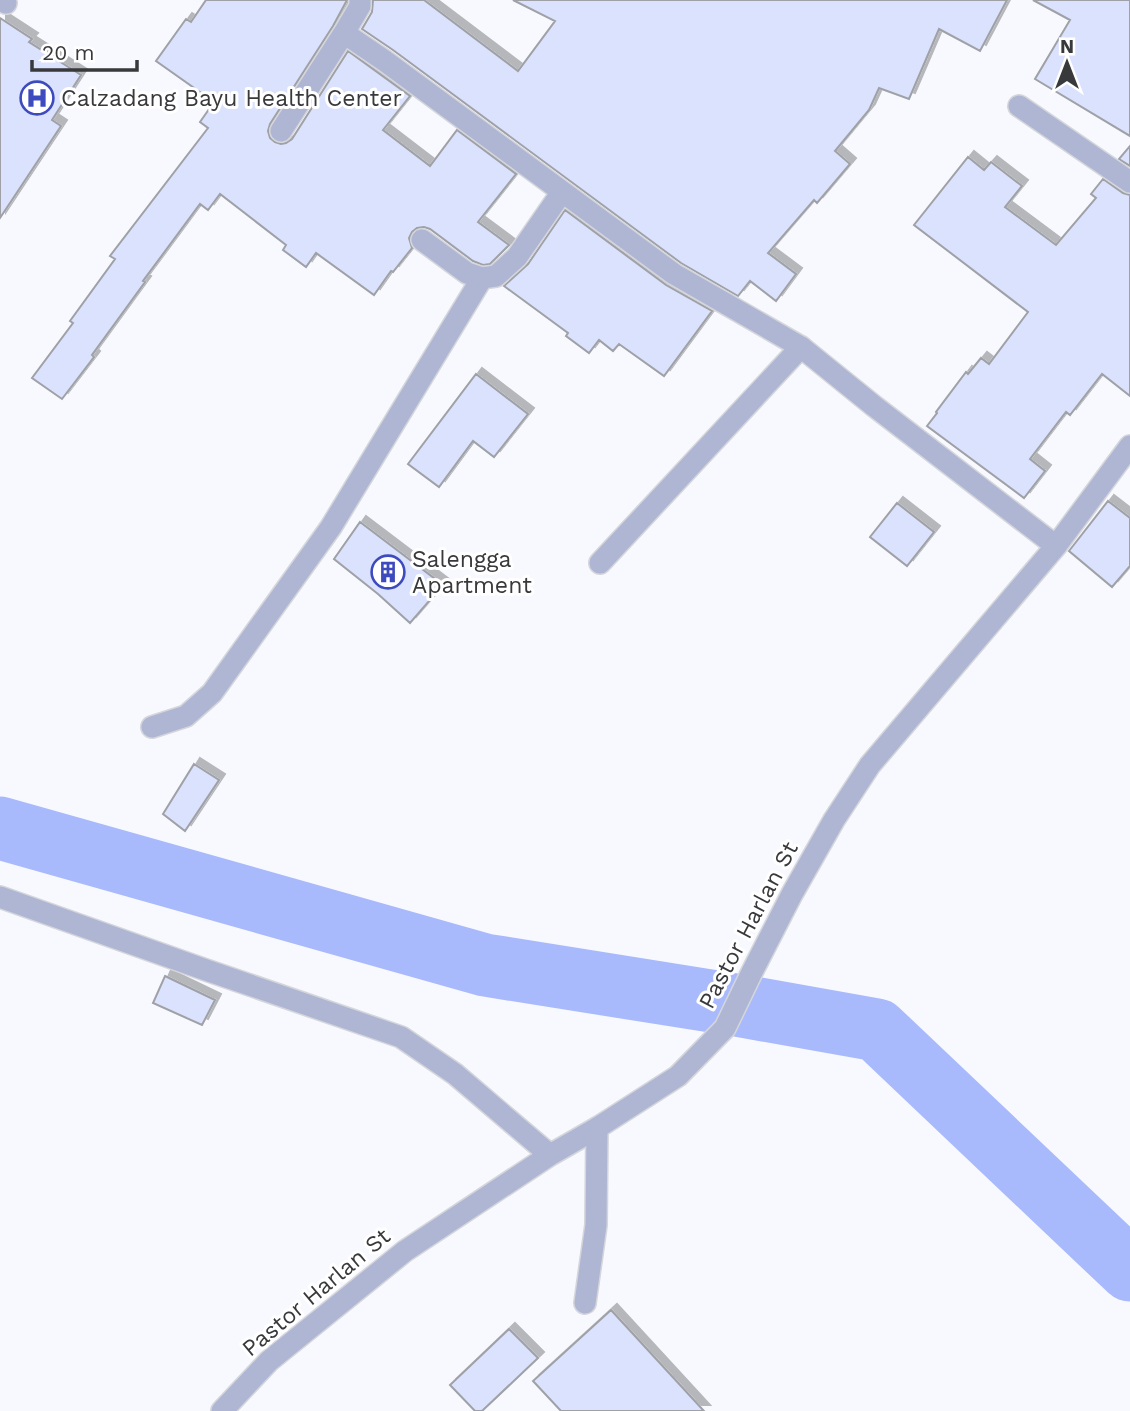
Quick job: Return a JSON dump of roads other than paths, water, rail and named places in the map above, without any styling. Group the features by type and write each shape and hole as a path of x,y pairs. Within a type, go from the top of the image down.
{"street":[{"path":"281,131 344,33 360,6 360,0"},
{"path":"344,33 674,274 801,347 1056,546"},
{"path":"1019,106 1130,182"},
{"path":"422,240 467,273 482,278 496,276 517,257 562,192"},
{"path":"152,727 186,716 212,693 331,527 482,278"},
{"path":"600,563 801,347"},
{"name":"Pastor Harlan St","path":"222,1411 269,1361 405,1251 550,1155 678,1076 725,1028 792,894 834,820 870,765 1056,546 1130,446"},
{"path":"0,897 401,1037 455,1074 550,1155"},
{"path":"585,1303 596,1225 597,1128"}],"waterway":[{"path":"0,828 485,965 877,1030 1130,1270"}],"place":[{"name":"Calzadang Bayu Health Center","path":"37,98"},
{"name":"Salengga Apartment","path":"388,572"}]}
